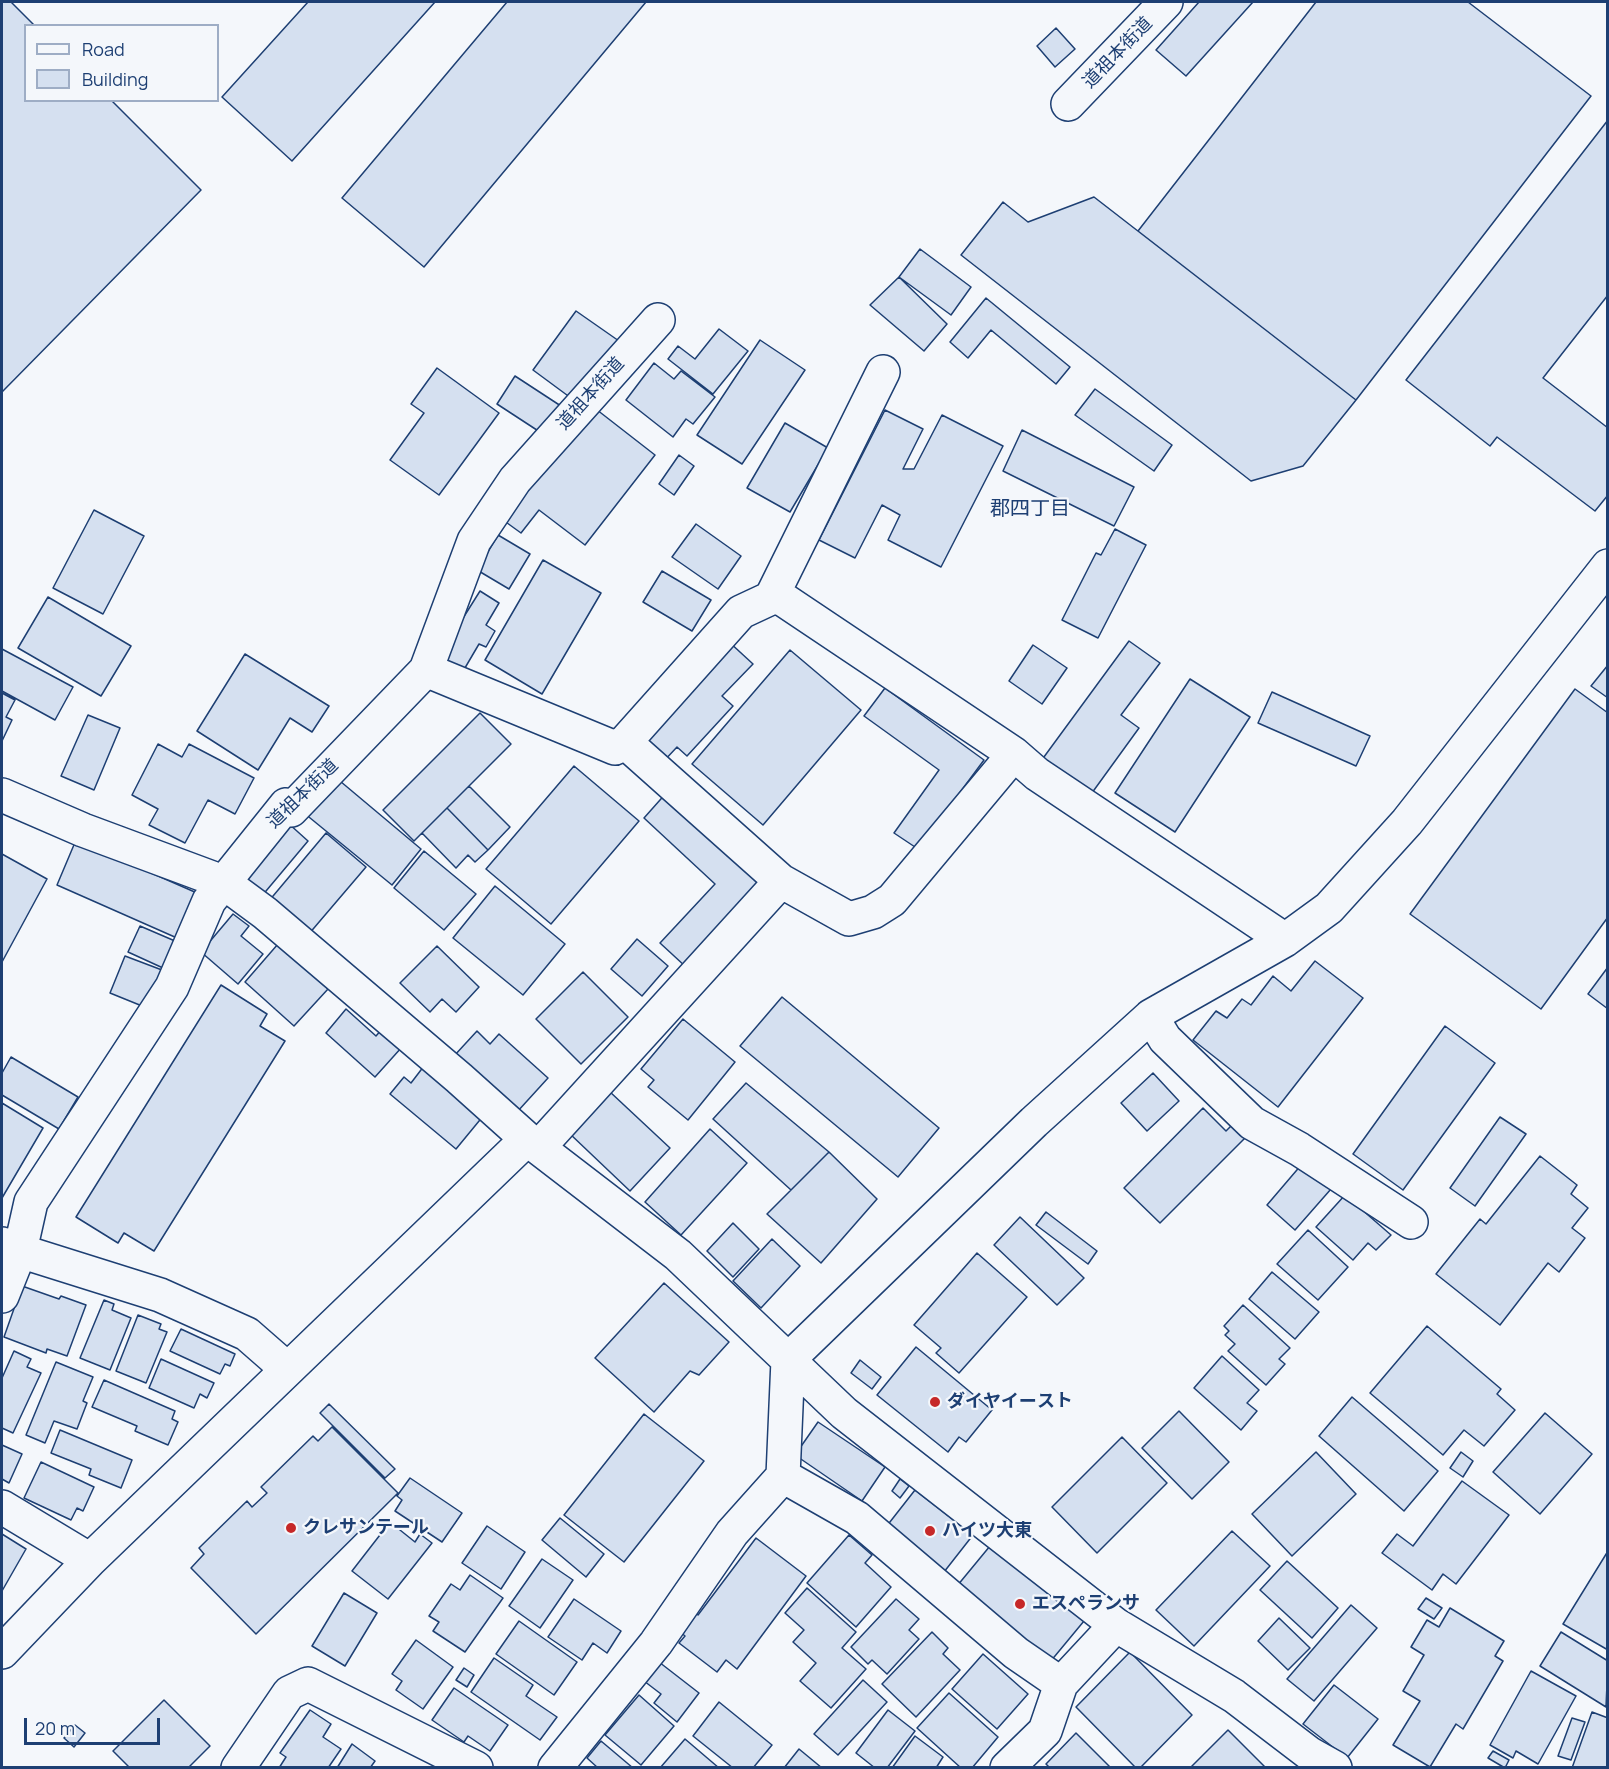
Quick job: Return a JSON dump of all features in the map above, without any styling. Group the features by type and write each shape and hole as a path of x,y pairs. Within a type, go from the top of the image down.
{"street":[{"name":"道祖本街道","path":"1068,104 1166,2"},
{"name":"道祖本街道","path":"2,1296 11,1248 31,1202 172,987 209,901 286,805 291,810 426,670 474,541 515,480 658,320"},
{"path":"771,598 883,372"},
{"path":"555,1767 656,1643 732,1533 783,1476 788,1360 1034,1122 1151,1016 1285,940 1329,908 1407,822 1608,566"},
{"path":"426,670 615,748 625,742 741,612 771,598 781,598 1014,754 1036,774 1285,940"},
{"path":"625,742 781,881 849,919 873,912 892,900 1014,754"},
{"path":"2,795 83,830 223,882 265,913 533,1143 678,1255 844,1413 1116,1625 1234,1696 1310,1754 1335,1767"},
{"path":"2,1650 90,1560 287,1369 533,1143 781,881"},
{"path":"1151,1016 1165,1039 1252,1123 1299,1149 1411,1222"},
{"path":"11,1248 160,1295 247,1334 287,1369"},
{"path":"783,1476 857,1518 1016,1653 1061,1684"},
{"path":"2,1507 90,1560"},
{"path":"1007,1767 1045,1731 1061,1684 1116,1625"},
{"path":"238,1767 289,1693 308,1684 476,1767"}],"building":[{"path":"2,2 11,2 33,24 24,24 24,102 113,102 201,190 2,392"},
{"path":"308,2 435,2 292,161 222,97"},
{"path":"507,2 646,2 424,267 342,198"},
{"path":"1199,2 1253,2 1186,76 1156,50"},
{"path":"1316,2 1468,2 1591,96 1356,400 1138,231"},
{"path":"1056,28 1075,49 1055,67 1037,46"},
{"path":"1608,120 1608,295 1543,378 1608,428 1608,495 1595,511 1497,437 1490,446 1406,380"},
{"path":"1094,197 1356,400 1303,466 1251,481 961,255 1003,202 1028,222"},
{"path":"920,249 971,287 951,315 899,277"},
{"path":"899,277 947,324 924,351 870,305"},
{"path":"986,298 1070,367 1056,384 991,330 968,358 950,342"},
{"path":"576,311 619,341 575,401 533,370"},
{"path":"719,329 748,351 713,394 668,359 678,346 695,359"},
{"path":"760,340 805,370 742,464 697,435"},
{"path":"654,363 674,379 681,371 715,397 693,424 686,419 673,437 626,400"},
{"path":"437,368 499,413 439,495 390,460 424,413 411,404"},
{"path":"515,376 564,408 546,436 497,404"},
{"path":"1095,389 1172,445 1154,471 1075,415"},
{"path":"592,406 655,455 585,545 539,510 521,533 503,520"},
{"path":"885,410 923,429 903,469 914,469 942,415 1003,446 941,567 888,540 900,515 882,505 855,558 819,540"},
{"path":"785,423 828,448 790,512 747,488"},
{"path":"1022,430 1134,487 1114,526 1003,471"},
{"path":"679,455 694,466 674,495 659,484"},
{"path":"94,510 144,536 103,614 53,588"},
{"path":"696,524 741,556 718,589 672,557"},
{"path":"1115,529 1146,545 1098,638 1062,620 1096,553 1101,555"},
{"path":"498,535 530,554 509,589 477,570"},
{"path":"543,560 601,593 542,694 485,660"},
{"path":"662,571 711,600 692,631 643,602"},
{"path":"480,591 499,603 486,625 495,631 486,647 479,644 462,673 438,658"},
{"path":"48,597 131,646 101,696 18,648"},
{"path":"728,641 753,664 722,696 733,706 687,756 677,747 662,763 638,740"},
{"path":"1129,641 1160,663 1121,715 1139,728 1089,797 1041,761"},
{"path":"1033,645 1067,668 1042,704 1009,681"},
{"path":"2,649 73,687 55,720 2,691"},
{"path":"790,650 861,710 763,825 692,764"},
{"path":"245,654 329,706 312,732 290,718 258,770 197,731"},
{"path":"1608,665 1608,698 1591,686"},
{"path":"1190,679 1250,717 1175,832 1115,793"},
{"path":"885,688 984,760 918,849 894,833 939,770 864,716"},
{"path":"1575,689 1608,713 1608,917 1541,1009 1410,914"},
{"path":"1272,692 1370,736 1356,766 1258,723"},
{"path":"2,693 15,700 6,717 12,720 2,741"},
{"path":"480,713 511,744 414,841 383,810"},
{"path":"88,715 120,728 94,790 61,776"},
{"path":"158,744 182,757 189,744 254,778 235,814 208,800 185,843 149,825 158,809 132,795"},
{"path":"574,766 639,821 551,924 486,869"},
{"path":"334,776 421,849 392,885 304,813"},
{"path":"469,786 510,827 488,850 447,808"},
{"path":"668,791 766,881 686,967 660,943 715,884 644,818"},
{"path":"447,808 488,850 475,862 468,855 456,868 422,833"},
{"path":"288,823 308,841 261,897 240,878"},
{"path":"326,833 366,867 308,935 268,902"},
{"path":"76,840 197,893 177,938 57,885"},
{"path":"424,851 476,894 444,930 394,888"},
{"path":"2,854 47,879 2,962"},
{"path":"495,886 565,944 523,995 453,938"},
{"path":"233,914 249,926 241,936 263,954 238,984 201,952"},
{"path":"140,926 175,941 163,968 128,952"},
{"path":"637,939 668,966 642,996 611,969"},
{"path":"278,944 328,989 294,1026 245,982"},
{"path":"437,946 479,987 456,1012 442,999 430,1012 400,983"},
{"path":"125,956 162,970 147,1008 110,993"},
{"path":"1315,961 1363,998 1278,1107 1193,1040 1216,1011 1227,1018 1242,999 1251,1005 1273,976 1291,991"},
{"path":"1608,967 1608,1009 1588,994"},
{"path":"583,972 628,1017 581,1064 536,1019"},
{"path":"221,985 267,1014 260,1026 285,1041 154,1251 124,1233 118,1243 76,1217"},
{"path":"782,997 939,1128 898,1177 740,1046"},
{"path":"346,1009 376,1036 382,1029 402,1047 375,1077 326,1033"},
{"path":"683,1019 735,1062 688,1120 648,1087 654,1080 641,1069"},
{"path":"1445,1026 1495,1063 1403,1190 1353,1154"},
{"path":"477,1031 490,1044 499,1034 548,1078 517,1112 454,1056"},
{"path":"11,1057 78,1097 59,1129 2,1095 2,1073"},
{"path":"424,1066 484,1115 456,1149 390,1094 404,1077 411,1083"},
{"path":"1153,1073 1179,1101 1147,1131 1121,1103"},
{"path":"746,1083 829,1152 791,1190 713,1119"},
{"path":"609,1091 670,1148 630,1191 569,1133"},
{"path":"2,1103 43,1128 2,1198"},
{"path":"1203,1108 1226,1131 1234,1123 1248,1135 1160,1223 1124,1188"},
{"path":"1500,1117 1526,1134 1475,1206 1450,1188"},
{"path":"710,1129 747,1163 681,1235 645,1202"},
{"path":"829,1152 877,1199 821,1263 767,1214"},
{"path":"1540,1156 1577,1185 1571,1194 1588,1208 1572,1228 1585,1238 1559,1272 1548,1263 1500,1325 1436,1274 1480,1219 1486,1224"},
{"path":"1302,1164 1331,1189 1295,1230 1267,1205"},
{"path":"1345,1195 1391,1235 1376,1250 1368,1243 1353,1260 1316,1227"},
{"path":"1046,1212 1097,1251 1088,1264 1036,1225"},
{"path":"1020,1217 1084,1278 1057,1305 994,1245"},
{"path":"733,1223 759,1249 733,1277 707,1251"},
{"path":"1308,1230 1348,1267 1318,1300 1277,1264"},
{"path":"772,1239 800,1266 761,1308 733,1281"},
{"path":"977,1253 1027,1297 959,1373 936,1353 941,1348 914,1325"},
{"path":"1272,1272 1319,1312 1295,1339 1249,1299"},
{"path":"664,1283 729,1342 699,1375 690,1371 654,1412 595,1358"},
{"path":"22,1286 59,1299 61,1296 86,1305 67,1356 47,1349 46,1353 4,1337"},
{"path":"104,1300 114,1304 112,1310 131,1318 110,1370 80,1358"},
{"path":"1243,1305 1290,1348 1279,1359 1285,1364 1266,1385 1228,1351 1235,1344 1225,1335 1229,1331 1224,1326"},
{"path":"138,1315 161,1324 159,1329 167,1332 146,1383 116,1371"},
{"path":"1427,1326 1501,1389 1497,1394 1515,1410 1484,1446 1464,1430 1443,1455 1370,1393"},
{"path":"181,1329 235,1354 230,1366 225,1364 220,1374 170,1351"},
{"name":"ダイヤイースト","path":"916,1347 992,1410 966,1442 959,1437 948,1452 877,1395"},
{"path":"14,1351 31,1359 27,1367 41,1373 13,1433 2,1428 2,1378"},
{"path":"1222,1356 1259,1390 1247,1403 1257,1411 1241,1430 1194,1388"},
{"path":"161,1359 214,1383 207,1398 200,1394 194,1408 149,1388"},
{"path":"860,1360 881,1377 872,1389 851,1373"},
{"path":"56,1362 93,1377 83,1401 87,1403 77,1429 54,1421 45,1443 26,1435"},
{"path":"104,1380 175,1411 172,1419 178,1422 168,1445 135,1431 137,1426 92,1407"},
{"path":"1352,1397 1438,1471 1404,1511 1319,1436"},
{"path":"329,1404 395,1469 385,1478 320,1413"},
{"path":"1179,1411 1229,1462 1192,1499 1142,1448"},
{"path":"1545,1413 1592,1454 1540,1514 1493,1472"},
{"path":"644,1414 704,1461 624,1562 564,1515"},
{"path":"818,1422 885,1467 862,1501 795,1455"},
{"name":"クレサンテール","path":"332,1427 398,1493 256,1634 191,1568 204,1554 199,1548 247,1501 252,1507 267,1493 261,1487 313,1436 318,1441"},
{"path":"60,1430 132,1460 121,1488 89,1475 91,1469 51,1453"},
{"path":"1122,1437 1167,1483 1097,1553 1052,1507"},
{"path":"2,1445 22,1454 9,1483 2,1479"},
{"path":"1316,1452 1356,1494 1292,1556 1252,1514"},
{"path":"1461,1452 1473,1461 1463,1477 1450,1468"},
{"path":"41,1462 94,1487 83,1511 77,1508 71,1520 24,1498"},
{"path":"410,1478 462,1513 442,1542 395,1511 402,1500 397,1496"},
{"path":"900,1479 909,1486 900,1498 892,1491"},
{"path":"1462,1481 1509,1515 1456,1584 1443,1574 1432,1590 1382,1553 1397,1534 1413,1546"},
{"name":"ハイツ大東","path":"915,1490 973,1535 944,1572 886,1527"},
{"path":"560,1518 604,1554 586,1577 542,1540"},
{"path":"390,1522 415,1542 420,1534 432,1543 388,1599 352,1571"},
{"path":"487,1526 525,1552 501,1589 462,1563"},
{"path":"1232,1531 1270,1566 1194,1646 1156,1610"},
{"path":"2,1534 26,1549 2,1591"},
{"path":"849,1535 872,1555 865,1563 891,1587 856,1627 807,1583"},
{"path":"756,1538 806,1576 737,1669 726,1660 717,1672 679,1643 685,1636 678,1630 692,1611 698,1615"},
{"name":"エスペランサ","path":"990,1546 1084,1621 1050,1662 957,1586"},
{"path":"1608,1551 1608,1650 1563,1624"},
{"path":"542,1559 573,1580 540,1628 509,1606"},
{"path":"1287,1561 1338,1608 1312,1638 1260,1590"},
{"path":"470,1575 503,1598 465,1652 433,1631 439,1622 429,1616 451,1584 460,1590"},
{"path":"807,1588 856,1632 842,1648 866,1669 831,1708 800,1681 816,1663 793,1642 804,1630 785,1613"},
{"path":"344,1593 377,1613 345,1666 312,1646"},
{"path":"1426,1598 1442,1608 1434,1619 1418,1609"},
{"path":"574,1599 621,1631 607,1653 593,1643 582,1660 548,1637"},
{"path":"896,1599 919,1619 909,1630 919,1639 887,1674 872,1660 868,1664 851,1647"},
{"path":"1351,1605 1377,1628 1314,1701 1287,1679"},
{"path":"1450,1608 1504,1641 1495,1656 1503,1661 1463,1729 1456,1724 1430,1767 1393,1745 1420,1701 1403,1691 1424,1655 1411,1647 1427,1620 1439,1627"},
{"path":"1279,1618 1310,1648 1288,1670 1258,1641"},
{"path":"519,1621 577,1662 554,1695 496,1654"},
{"path":"932,1632 948,1648 943,1654 960,1670 916,1717 882,1684"},
{"path":"1561,1632 1608,1661 1606,1707 1540,1666"},
{"path":"416,1640 453,1667 423,1709 396,1690 402,1681 392,1674"},
{"path":"1130,1652 1192,1715 1140,1768 1136,1768 1076,1707"},
{"path":"983,1654 1028,1694 997,1729 952,1689"},
{"path":"494,1658 533,1685 526,1696 557,1717 540,1740 471,1692"},
{"path":"659,1662 699,1693 677,1722 654,1703 661,1694 644,1681"},
{"path":"464,1668 474,1675 467,1687 456,1680"},
{"path":"1531,1671 1576,1696 1538,1764 1516,1751 1513,1758 1490,1745"},
{"path":"863,1680 887,1702 838,1755 814,1734"},
{"path":"1334,1685 1378,1719 1347,1758 1303,1724"},
{"path":"454,1688 508,1725 490,1751 468,1736 464,1742 432,1720"},
{"path":"949,1693 998,1737 972,1768 961,1768 917,1728"},
{"path":"639,1695 674,1726 641,1765 605,1735"},
{"path":"164,1700 210,1746 188,1768 130,1768 113,1751"},
{"path":"719,1702 772,1745 753,1768 733,1768 693,1736"},
{"path":"310,1710 331,1724 323,1737 341,1749 328,1768 279,1768 286,1757 280,1753"},
{"path":"888,1710 915,1731 887,1768 875,1768 856,1753"},
{"path":"1592,1712 1608,1718 1608,1768 1572,1768"},
{"path":"1572,1718 1585,1722 1571,1760 1558,1756"},
{"path":"75,1725 85,1733 74,1747 64,1738"},
{"path":"1228,1730 1266,1768 1190,1768"},
{"path":"1076,1733 1111,1768 1050,1768 1046,1764"},
{"path":"915,1736 943,1757 936,1768 892,1768"},
{"path":"685,1739 719,1768 660,1768"},
{"path":"601,1741 633,1768 598,1768 587,1758"},
{"path":"352,1744 375,1761 370,1768 337,1768"},
{"path":"799,1749 822,1768 784,1768"},
{"path":"1493,1751 1509,1760 1505,1768 1488,1758"}],"place":[{"name":"ダイヤイースト","path":"935,1402"},
{"name":"クレサンテール","path":"291,1528"},
{"name":"ハイツ大東","path":"930,1531"},
{"name":"エスペランサ","path":"1020,1604"}],"district":[{"name":"郡四丁目","path":"1030,509"}]}
